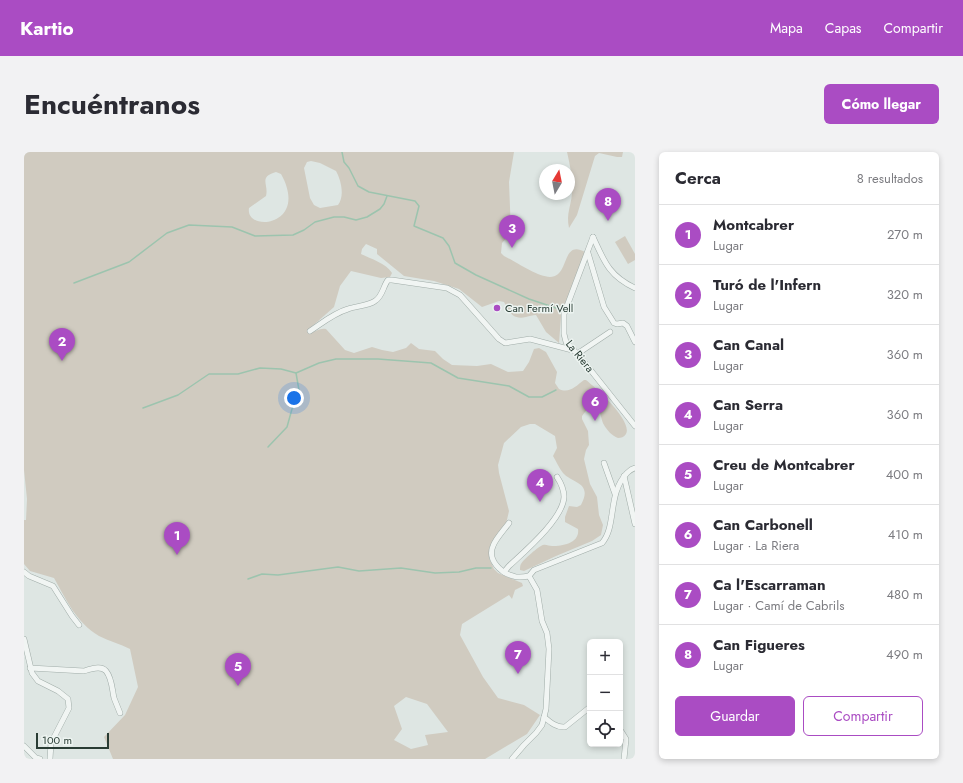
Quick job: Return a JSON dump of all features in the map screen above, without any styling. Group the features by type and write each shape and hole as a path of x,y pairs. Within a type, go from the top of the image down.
{"street":[{"name":"La Riera","path":"634,421 566,342 564,334 564,314 593,237 610,271 621,281 635,288"},
{"path":"588,253 604,307 614,323 623,323 627,326 635,342"},
{"path":"310,331 334,314 349,308 375,302 384,290 386,282 388,280 392,280 447,288 460,295 499,339 505,343 530,339 572,350"},
{"path":"577,354 610,332"},
{"path":"604,463 615,494"},
{"path":"509,523 493,546 492,552 497,567 514,577 529,576 534,570 602,543 607,537 615,494 624,476 635,468"},
{"path":"624,476 635,524"},
{"path":"504,572 547,529 559,511 564,498 563,487 557,477"},
{"path":"24,572 29,576 53,586 72,616 79,624"},
{"path":"512,759 536,733 542,725 544,717 549,649 547,633 542,621 537,590 529,576"},
{"path":"24,639 32,673 38,681 58,691 68,699 69,708 51,744 50,759"},
{"path":"30,668 84,671 90,669 102,669 106,671 111,682 114,697 120,713"},
{"path":"544,717 561,728 565,727 587,709"},
{"path":"623,734 626,739 624,759"},
{"path":"24,746 36,758 40,759"}],"shaded area":[{"path":"24,152 514,152 509,182 511,233 502,243 501,253 539,275 550,277 561,271 572,250 577,249 585,252 561,317 559,343 546,332 536,315 522,318 515,316 510,312 504,302 499,301 482,307 459,289 434,281 404,276 377,254 377,249 366,244 362,249 361,254 386,267 392,273 390,277 381,278 351,271 340,286 334,307 307,331 312,332 326,329 345,350 354,353 372,347 393,352 406,348 411,343 419,349 435,351 452,365 477,366 491,364 508,372 523,371 529,362 534,349 539,348 546,352 557,372 555,383 559,389 566,391 569,390 586,380 619,413 627,428 626,434 618,438 604,425 600,412 596,408 588,408 582,416 588,431 589,445 584,459 590,484 597,497 599,515 603,525 601,535 592,541 524,571 520,570 522,562 541,546 561,545 574,541 578,534 578,529 565,522 565,517 569,506 577,507 581,505 585,492 580,484 563,473 553,456 557,448 555,436 535,424 530,424 521,427 504,443 498,465 509,511 506,524 489,548 489,558 494,569 498,573 522,583 523,586 515,590 512,599 509,595 462,624 460,635 483,677 498,698 524,705 540,715 527,734 485,759 113,759 104,737 125,715 138,687 130,649 99,636 91,630 78,618 54,578 30,571 24,564 24,520 26,520 27,499 24,470","holes":["311,161 320,163 336,171 342,188 338,205 320,208 314,205 310,198 304,168 307,162","276,172 281,174 288,191 288,205 283,214 274,220 265,222 256,221 250,216 249,208 266,196 267,192 265,181 267,176","406,697 427,704 448,732 425,735 428,745 411,749 394,740 402,729 394,706"]},
{"path":"567,152 623,152 622,157 599,153 595,156 577,215 569,228 568,218 571,200 575,200 575,164 569,164"},
{"path":"625,236 635,254 635,260 628,264 615,242"}],"waterway":[{"path":"342,152 344,162 349,168 358,186 369,192 415,201 419,206 414,226 443,238 449,246 455,263 476,275 529,299 562,311"},
{"path":"74,283 129,262 167,233 189,225 232,227 255,236 293,235 304,230 315,222 334,217 344,217 356,220 367,217 380,209 387,196"},
{"path":"143,408 178,395 209,374 238,374 260,368 281,369 296,373 319,363 336,359 378,359 431,363 458,378 509,386 529,397 542,397 556,390"},
{"path":"268,447 287,427 292,409 300,396 296,373"},
{"path":"248,579 262,574 278,575 338,567 359,571 401,568 435,573 459,572 476,568 491,568"}],"place":[{"name":"Can Figueres","path":"608,221"},
{"name":"Can Canal","path":"512,248"},
{"name":"Can Fermí Vell","path":"497,308"},
{"name":"Turó de l'Infern","path":"62,361"},
{"name":"Can Carbonell","path":"595,421"},
{"name":"Can Serra","path":"540,502"},
{"name":"Montcabrer","path":"177,555"},
{"name":"Ca l'Escarraman","path":"518,674"},
{"name":"Creu de Montcabrer","path":"238,686"}]}
